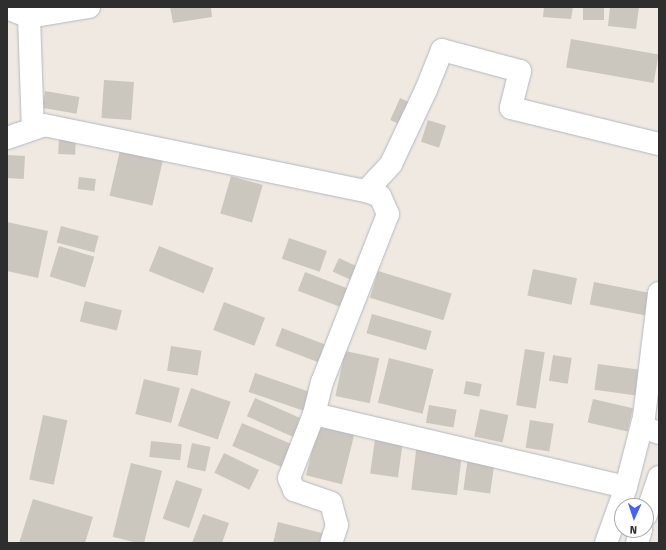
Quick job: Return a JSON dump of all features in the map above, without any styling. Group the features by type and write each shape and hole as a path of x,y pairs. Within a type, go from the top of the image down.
{"street":[{"path":"7,8 29,17 89,7"},
{"path":"29,17 33,129"},
{"path":"366,191 391,164 426,90 442,50 520,71 511,108 659,144"},
{"path":"7,138 44,125 366,191 380,196 388,214 322,382 314,414 289,478 294,490 331,503 337,525 331,543"},
{"path":"606,543 626,487 650,430 659,293"},
{"path":"314,414 626,487"},
{"path":"652,498 659,478"}],"building":[{"path":"170,7 211,7 212,17 173,23"},
{"path":"544,7 573,7 571,19 543,17"},
{"path":"583,7 604,7 604,20 583,20"},
{"path":"610,7 639,7 636,29 608,26"},
{"path":"571,39 659,54 654,83 566,68"},
{"path":"104,80 134,82 131,120 101,118"},
{"path":"45,91 79,97 77,114 42,108"},
{"path":"400,98 418,106 409,128 390,120"},
{"path":"428,120 446,126 439,148 421,142"},
{"path":"59,137 76,138 75,155 58,154"},
{"path":"121,146 164,156 152,206 110,196"},
{"path":"7,155 25,156 24,179 7,178"},
{"path":"231,176 263,185 252,223 220,213"},
{"path":"79,177 96,179 94,191 78,189"},
{"path":"7,222 48,231 38,278 7,271"},
{"path":"61,226 99,236 94,253 57,242"},
{"path":"289,238 327,251 320,272 282,259"},
{"path":"59,246 94,257 85,287 50,277"},
{"path":"159,246 214,268 204,293 149,271"},
{"path":"339,258 363,269 356,283 333,272"},
{"path":"533,269 577,278 571,305 527,295"},
{"path":"378,271 452,294 443,320 370,298"},
{"path":"305,272 352,290 345,309 298,291"},
{"path":"594,282 654,294 649,316 590,305"},
{"path":"85,301 122,310 117,331 80,321"},
{"path":"224,302 265,318 254,346 213,330"},
{"path":"372,314 432,331 426,350 366,333"},
{"path":"282,328 330,346 323,364 275,346"},
{"path":"171,346 202,351 198,376 167,371"},
{"path":"525,349 545,352 536,408 516,405"},
{"path":"345,351 379,358 370,403 335,396"},
{"path":"553,355 572,358 568,384 549,381"},
{"path":"389,358 434,369 423,414 378,403"},
{"path":"598,364 642,370 638,396 594,390"},
{"path":"255,373 314,393 307,412 248,392"},
{"path":"144,379 180,388 171,423 135,414"},
{"path":"466,381 482,384 479,397 464,394"},
{"path":"191,388 231,402 218,439 178,426"},
{"path":"255,398 305,420 297,439 247,416"},
{"path":"593,399 633,408 628,432 588,422"},
{"path":"429,405 457,410 453,428 426,423"},
{"path":"480,409 508,415 503,442 474,436"},
{"path":"43,415 67,420 54,485 29,480"},
{"path":"320,419 356,428 342,484 306,475"},
{"path":"530,420 554,424 549,451 526,448"},
{"path":"242,423 295,446 286,469 232,446"},
{"path":"376,432 404,436 398,477 370,474"},
{"path":"151,441 182,444 180,460 149,457"},
{"path":"192,443 211,447 205,471 187,467"},
{"path":"417,443 463,449 457,495 411,490"},
{"path":"224,453 259,470 249,490 214,473"},
{"path":"468,457 495,461 490,493 463,490"},
{"path":"131,463 162,471 144,543 138,543 113,537"},
{"path":"176,480 202,489 189,528 163,519"},
{"path":"33,499 93,517 85,543 19,543"},
{"path":"203,514 229,523 222,543 192,543"},
{"path":"278,522 326,534 323,543 273,543"}]}
